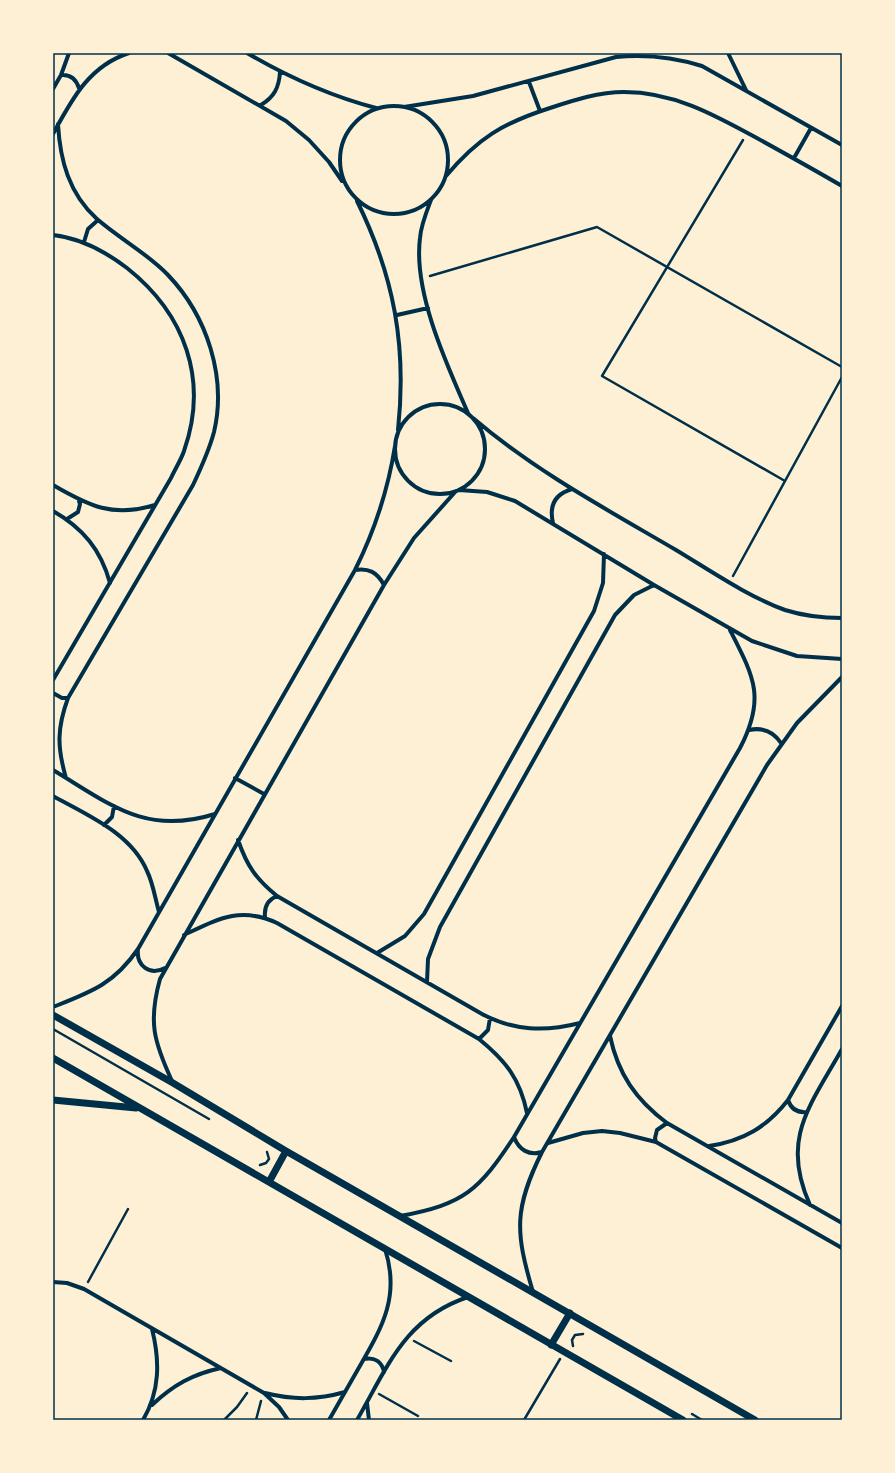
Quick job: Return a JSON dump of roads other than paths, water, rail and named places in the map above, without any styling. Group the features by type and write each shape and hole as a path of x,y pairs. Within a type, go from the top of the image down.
{"street":[{"path":"53,89 61,75 69,53"},
{"path":"53,134 79,88 106,64 129,53"},
{"path":"168,53 261,105 286,121 309,140 330,162 346,187 357,200 370,210 391,214 402,214 418,209 431,200 440,189 446,176 464,155 485,137 509,123 540,111 595,95 624,92 653,94 681,100 708,112 794,158 842,186"},
{"path":"247,53 280,72 327,93 376,108"},
{"path":"616,58 622,53"},
{"path":"728,53 747,91"},
{"path":"346,187 340,169 340,150 347,132 360,118 376,108 390,106 404,107 450,101 530,82 616,58 638,55 660,56 682,60 702,66 842,146"},
{"path":"261,105 269,100 276,92 280,82 280,72"},
{"path":"61,75 73,77 79,88"},
{"path":"530,82 540,111"},
{"path":"404,107 422,113 435,125 445,140 448,158 446,176"},
{"path":"58,124 64,166 72,186 83,204 98,220 149,258 169,276 186,296 199,319 210,344 216,373 218,402 214,431 206,459 193,485 68,698 61,718 59,738 60,758 66,778"},
{"path":"794,158 811,128"},
{"path":"53,1007 86,995 102,986 118,974 138,949 355,570 377,521 391,472 398,432 402,371 397,315 381,254 357,200"},
{"path":"431,200 424,218 420,238 419,258 422,278 428,308 468,414"},
{"path":"84,242 88,229 98,220"},
{"path":"53,235 84,242 120,263 154,293 169,311 179,330 191,365 194,394 192,424 184,452 155,505 53,680"},
{"path":"397,315 428,308"},
{"path":"398,432 406,420 416,411 429,405 443,404 456,407 468,414 517,453 572,490 730,582 785,610 806,616 842,618"},
{"path":"173,1083 155,1039 153,1019 154,998 165,968 384,585 418,533 457,491 471,482 480,471 484,458 485,443 481,430 473,418"},
{"path":"395,446 397,461 403,475 413,485 426,492 441,494 473,490 502,496 515,501 554,523 730,630 774,650 797,656 842,659"},
{"path":"53,485 79,500 109,510 125,512 155,505"},
{"path":"554,523 551,515 552,506 557,498 564,492 572,490"},
{"path":"67,519 78,512 80,504 79,500"},
{"path":"53,511 67,519 90,540 99,554 110,583"},
{"path":"376,953 405,936 424,914 594,610 603,583 604,554"},
{"path":"355,570 364,569 373,571 380,577 384,585"},
{"path":"427,982 428,959 440,927 615,615 634,595 654,585"},
{"path":"400,1216 429,1211 443,1206 469,1192 486,1178 514,1137 749,730 754,714 755,703 753,680 748,664 730,630"},
{"path":"533,1292 523,1260 519,1232 521,1204 530,1177 542,1152 781,742 813,705 842,677"},
{"path":"53,693 62,698 68,698"},
{"path":"749,730 764,729 777,736 781,742"},
{"path":"53,770 114,806 136,816 155,821 175,823 195,820 215,814"},
{"path":"236,778 264,794"},
{"path":"53,796 104,825 131,845 141,858 148,872 159,912"},
{"path":"104,825 112,817 114,806"},
{"path":"238,840 250,870 260,882 277,896 490,1018 511,1026 534,1030 557,1029 580,1023"},
{"path":"265,917 264,912 268,902 277,896"},
{"path":"184,935 221,918 250,914 265,917 479,1039 506,1063 516,1078 528,1113"},
{"path":"138,949 137,956 140,963 145,968 151,971 159,971 165,968"},
{"path":"708,1146 739,1140 754,1133 778,1113 788,1100 842,1006"},
{"path":"53,1015 173,1083 286,1151 755,1420"},
{"path":"479,1039 488,1030 490,1018"},
{"path":"610,1036 614,1054 629,1086 640,1100 667,1123 842,1223"},
{"path":"811,1205 802,1188 797,1162 797,1149 800,1130 807,1112 842,1049"},
{"path":"53,1058 683,1420"},
{"path":"53,1100 140,1108"},
{"path":"788,1100 793,1108 802,1112 807,1112"},
{"path":"656,1142 655,1138 657,1130 667,1123"},
{"path":"547,1143 583,1133 602,1131 627,1134 656,1142 842,1248"},
{"path":"514,1137 520,1148 525,1151 536,1153 542,1152"},
{"path":"269,1182 286,1151"},
{"path":"329,1420 382,1326 390,1298 390,1264 385,1249"},
{"path":"53,1282 67,1283 84,1289 252,1385 264,1393 279,1407 288,1420"},
{"path":"357,1420 384,1372 407,1337 430,1315 450,1303 468,1297"},
{"path":"551,1345 570,1313"},
{"path":"152,1329 157,1348 158,1367 152,1405"},
{"path":"364,1359 378,1361 384,1372"},
{"path":"143,1420 152,1405 166,1391 183,1380 202,1372 221,1368"},
{"path":"264,1393 284,1398 304,1399 325,1398 345,1392"},
{"path":"366,1403 369,1420"}]}
